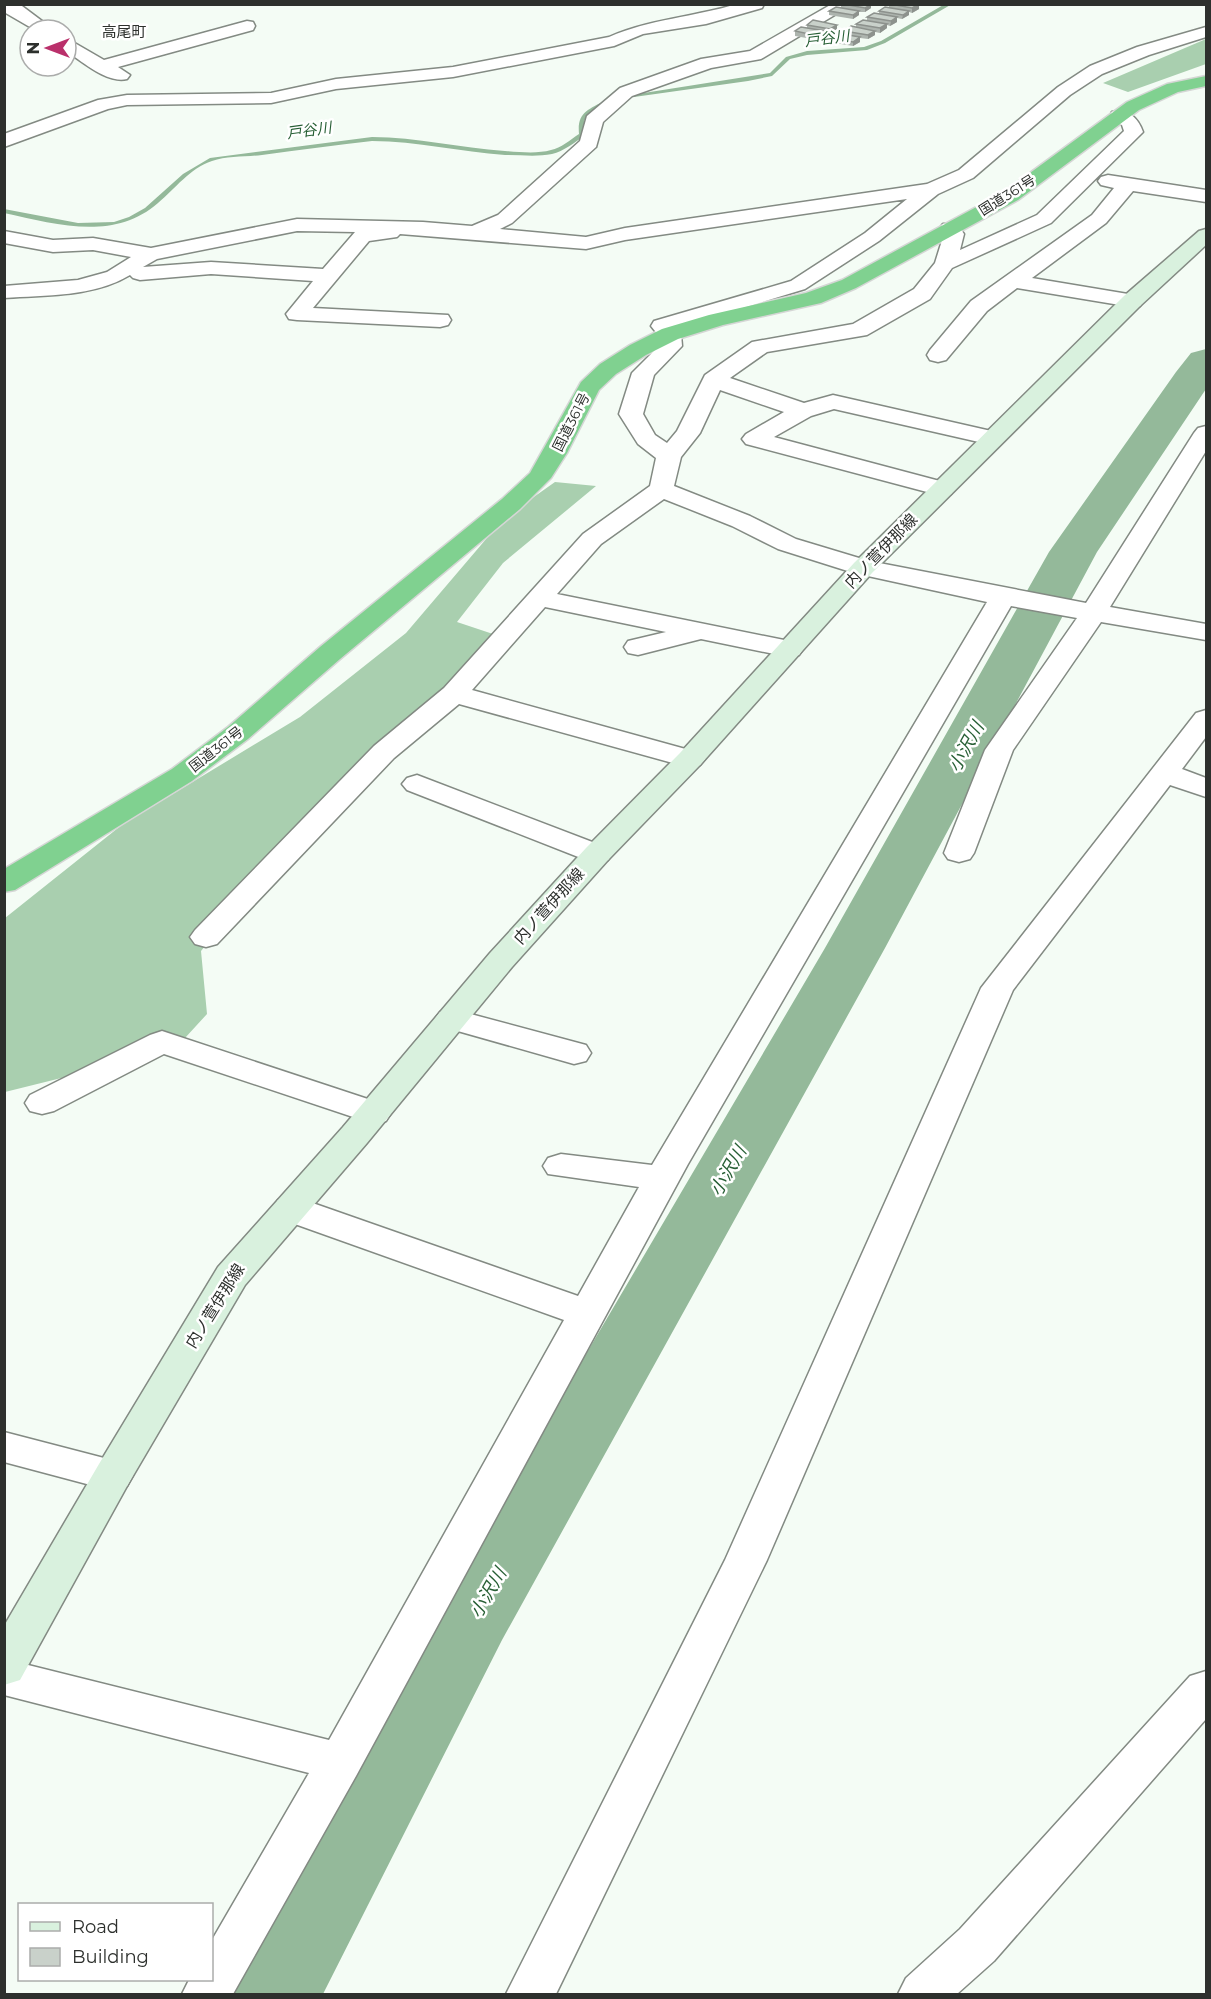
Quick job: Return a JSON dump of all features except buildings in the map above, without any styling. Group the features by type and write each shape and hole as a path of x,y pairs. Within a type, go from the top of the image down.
{"highway":[{"name":"国道361号","path":"4,882 182,776 238,733 330,653 511,504 539,478 555,453 589,387 638,350 670,334 717,320 813,298 849,284 1011,196 1119,116 1150,96 1206,81"}],"main road":[{"name":"内ノ萱伊那線","path":"4,1667 113,1475 231,1276 374,1113 501,960 597,854 690,759 863,568 1132,301 1206,236"}],"street":[{"path":"4,141 104,104 127,100 271,98 336,84 443,73 614,41 639,30 706,19 756,4"},
{"path":"476,231 505,219 589,143 594,120 627,92 707,63 755,55 845,4"},
{"path":"4,7 16,10 28,18"},
{"path":"639,30 656,13 656,8"},
{"path":"102,66 247,26"},
{"path":"669,456 646,439 631,414 643,373 671,346 670,334 662,326 798,285 872,237 931,190 966,174 1064,91 1096,70 1143,51 1206,32"},
{"path":"78,51 102,66 171,99"},
{"path":"945,264 1044,219 1134,132 1130,122 1119,116"},
{"path":"1089,177 1206,196"},
{"path":"938,355 979,306 1099,219 1128,184"},
{"path":"114,276 151,254 297,225 476,231 586,243 625,234 931,190"},
{"path":"423,228 423,230 410,234 381,232 363,236 297,314 440,320"},
{"path":"206,937 384,752 454,694 592,539 661,489 669,456 688,433 713,380 742,362 760,347 859,330 922,294 945,264 954,234 950,228"},
{"path":"4,237 53,246 93,244 151,254"},
{"path":"4,292 80,286 114,276 211,268 328,276"},
{"path":"1013,281 1132,301"},
{"path":"922,294 979,306"},
{"path":"713,380 803,411"},
{"path":"942,489 754,439 803,411 833,402 992,438"},
{"path":"959,852 999,750 1094,612 1206,433"},
{"path":"661,489 741,521 787,544 863,568 1007,597 1206,632"},
{"path":"207,1995 663,1178 1007,597"},
{"path":"538,598 789,649"},
{"path":"638,647 701,631"},
{"path":"454,694 690,759"},
{"path":"531,1995 746,1560 997,988 1206,718"},
{"path":"1164,773 1206,788"},
{"path":"417,784 597,854"},
{"path":"452,1019 574,1053"},
{"path":"42,1103 162,1042 374,1113"},
{"path":"561,1166 663,1178"},
{"path":"291,1209 587,1314"},
{"path":"4,1448 113,1475"},
{"path":"4,1677 339,1762"},
{"path":"923,1995 977,1945 1206,1689"}],"green space":[{"path":"1206,39 1206,64 1128,92 1103,83"},
{"path":"555,482 596,486 503,563 457,622 493,634 488,659 349,772 201,951 207,1014 174,1050 5,1092 5,918 123,824 300,717 406,633 504,518"}],"waterway":[{"name":"戸谷川","path":"634,95 772,74 788,58 807,53 865,49 883,42 950,4"},
{"name":"戸谷川","path":"4,211 78,225 115,224 147,209 185,175 212,159 372,139 395,139 473,151 527,154 552,152 582,135 581,121 586,114 608,101"},
{"name":"小沢川","path":"275,1994 472,1620 855,948 1073,552 1206,362"}],"district":[{"name":"高尾町","path":"124,31"}]}
